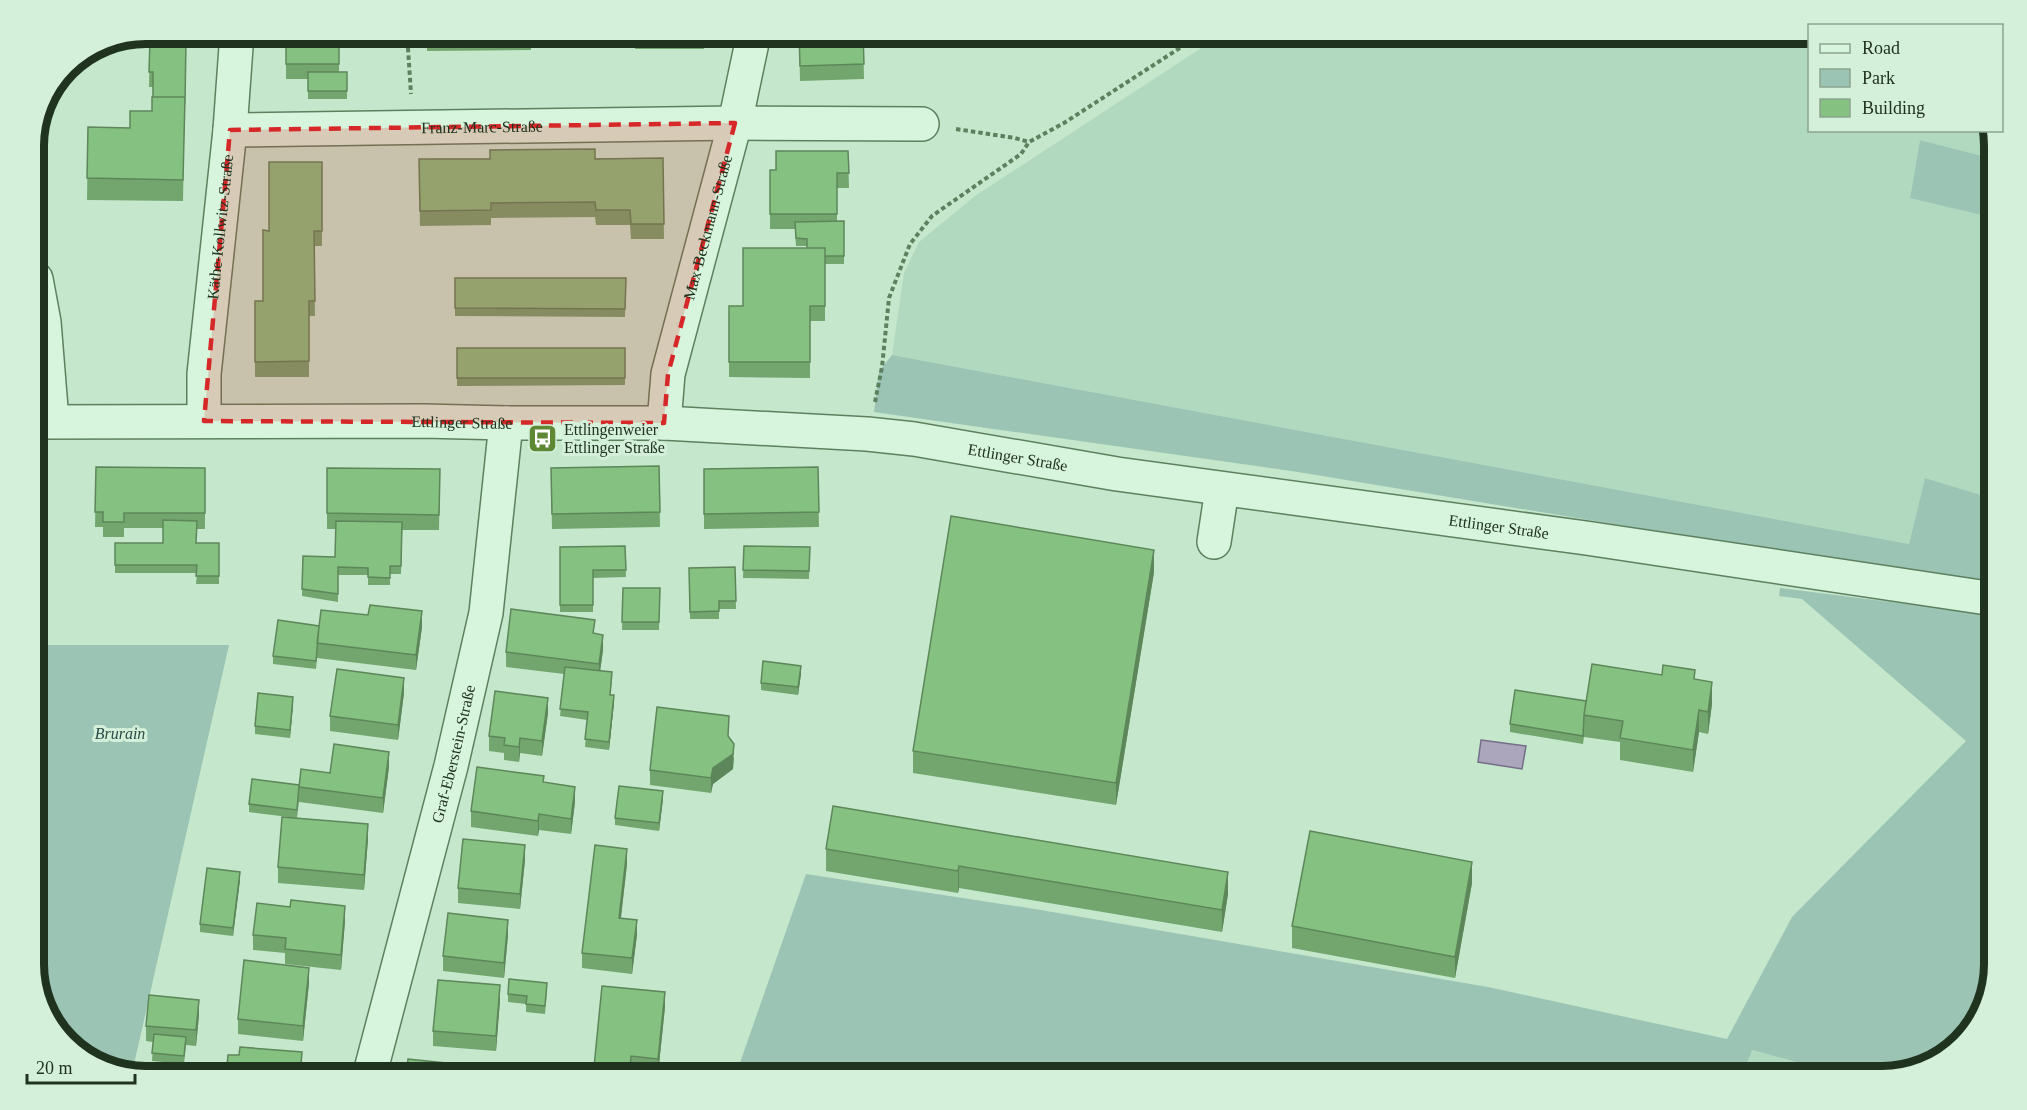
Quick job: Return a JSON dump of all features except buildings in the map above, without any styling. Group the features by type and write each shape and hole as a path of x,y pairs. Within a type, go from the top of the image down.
{"street":[{"name":"Käthe-Kollwitz-Straße","path":"204,421 204,374 230,130 236,44"},
{"name":"Max-Beckmann-Straße","path":"664,423 668,374 735,123 752,44"},
{"name":"Franz-Marc-Straße","path":"230,130 735,123 922,124"},
{"name":"Ettlinger Straße","path":"44,422 664,423 867,434 914,439 1106,472 1222,489 1586,538 1984,597"},
{"name":"Graf-Eberstein-Straße","path":"372,1066 451,766 486,613 506,423"},
{"path":"1214,543 1222,489"}],"path":[{"path":"408,44 413,128"},
{"path":"867,434 882,367 889,298 910,244 932,216 1021,154 1029,142 1064,123 1186,44"},
{"path":"922,124 1029,142"}],"highlighted area":[{"path":"735,123 668,374 664,423 204,421 230,130"}],"green space":[{"path":"1207,44 1808,44 1808,132 1982,132 1983,156 1920,140 1910,197 1983,215 1983,496 1925,478 1909,544 892,355 904,273 919,242 975,196"},
{"path":"1920,140 1983,156 1983,215 1910,198"},
{"path":"892,355 1909,544 1925,478 1983,496 1984,582 1298,472 874,412 879,371"},
{"path":"1780,588 1984,614 1984,964 1982,984 1973,1009 1958,1032 1938,1049 1920,1059 1895,1066 1811,1066 1752,1050 1746,1066 739,1066 806,874 1035,909 1488,987 1727,1039 1792,917 1966,741 1802,599 1779,596"},
{"name":"Brurain","path":"44,645 229,645 134,1065 126,1065 101,1056 69,1032 54,1009 45,984"},
{"path":"1751,1050 1810,1066 1746,1066"}],"shaded area":[{"path":"1481,740 1526,746 1522,769 1478,762"}],"place":[{"name":"Ettlingenweier Ettlinger Straße","path":"543,438"}]}
